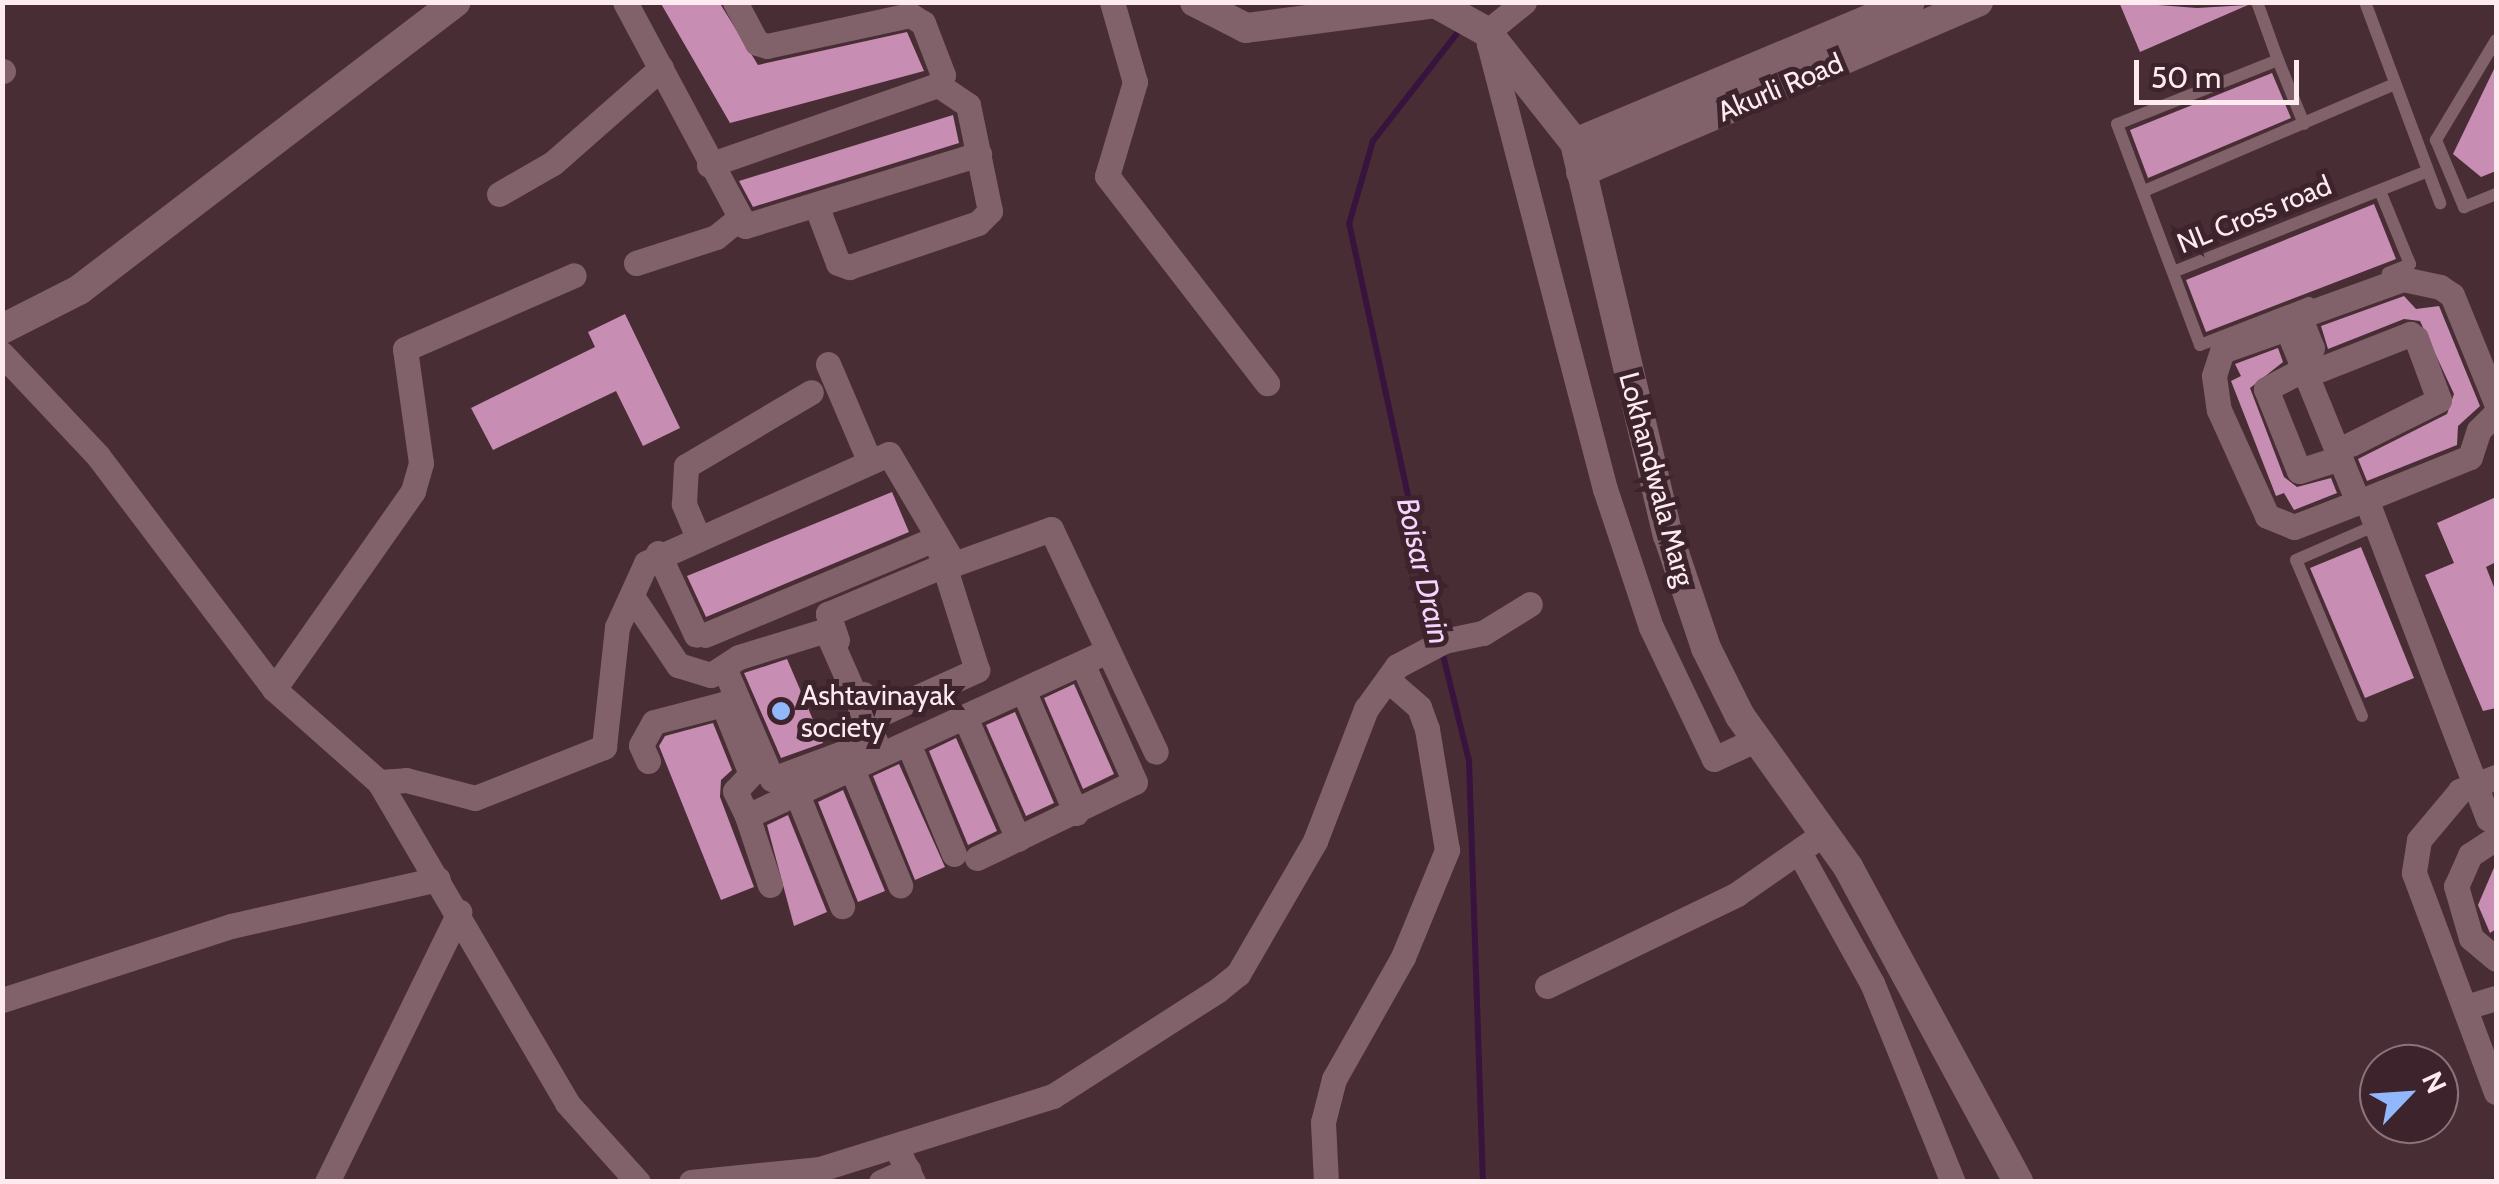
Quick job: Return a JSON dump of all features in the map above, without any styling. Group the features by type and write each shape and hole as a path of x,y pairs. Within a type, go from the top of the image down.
{"street":[{"path":"2,329 79,290 456,2"},
{"path":"625,2 662,68 736,220"},
{"path":"710,165 938,85 943,75 923,23 910,14 767,46 757,43 734,2"},
{"path":"1112,2 1135,82 1106,176 1267,383"},
{"name":"Lokhandwala Marg","path":"1195,2 1246,28 1411,3 1455,12 1484,30 1578,157 1680,575 1706,648 1810,843 1848,867 1952,1047 2018,1182"},
{"path":"1524,2 1484,30 1605,489 1651,627 1714,759 1721,762 1755,740"},
{"name":"Akurli Road","path":"1578,157 1910,2"},
{"name":"Akurli Road","path":"1578,157 1978,2"},
{"path":"499,194 553,163 662,68"},
{"path":"816,205 838,263 849,267 978,223 990,211 968,106 938,85"},
{"path":"736,220 753,224 979,154"},
{"path":"636,263 716,237 736,220"},
{"path":"274,689 413,491 421,463 406,349 574,275"},
{"path":"2496,402 2452,295 2403,280 2306,314 2301,320 2312,369 2485,781 2492,828 2470,855 2456,886 2471,938 2496,960"},
{"path":"2312,369 2280,326 2222,351 2214,376 2219,410 2277,523 2294,527 2470,457 2479,430 2496,413"},
{"path":"2410,334 2416,338 2439,400 2345,451 2299,471 2272,406 2268,383 2410,334"},
{"path":"2,354 98,456 274,689 379,782 459,912 567,1102 638,1182"},
{"path":"828,364 869,460"},
{"path":"698,535 684,504 686,466 811,392"},
{"path":"379,782 406,780 475,798 604,747 617,627 658,552 888,454 901,464 940,552 977,670 872,712 828,614 940,552"},
{"path":"658,552 701,635 940,552 965,565 1051,529 1156,752"},
{"path":"633,598 678,665 714,672 739,657 826,630 875,741 772,780 714,672"},
{"path":"881,1182 1053,1096 1238,974 1315,841 1366,710 1393,674 1444,642 1483,633 1530,604"},
{"path":"747,816 1108,651"},
{"path":"908,743 966,856 1018,839 1076,813 1135,782 1082,663"},
{"path":"714,672 716,701 751,774 734,791 747,816 770,885"},
{"path":"1326,1182 1323,1122 1334,1079 1403,956 1447,850 1423,718 1393,674"},
{"path":"1023,690 1076,813"},
{"path":"648,760 641,745 654,722 716,701"},
{"path":"965,716 1018,839"},
{"path":"852,768 900,885"},
{"path":"2485,781 2420,840 2414,873 2496,1092"},
{"path":"796,794 842,906"},
{"path":"1547,986 1737,894 1810,843 1954,1182"},
{"path":"2,1000 232,926 438,879"},
{"path":"327,1182 459,912"},
{"path":"2466,1007 2496,998"},
{"path":"690,1182 906,1167"}],"lane":[{"path":"2257,2 2304,124"},
{"path":"2364,2 2440,203"},
{"path":"2496,40 2436,140 2464,207 2496,194"},
{"name":"NL Cross road","path":"2278,60 2116,124 2173,272 2428,171"},
{"path":"2144,191 2395,84"},
{"path":"2173,272 2200,345 2410,264 2380,191"},
{"path":"2362,716 2296,560 2376,526"}],"building":[{"path":"660,2 719,2 758,65 907,32 924,71 730,123"},
{"path":"2119,2 2197,8 2248,5 2140,52"},
{"path":"2496,65 2496,171 2481,177 2453,154"},
{"path":"2272,73 2291,118 2148,178 2130,130"},
{"path":"953,115 959,143 753,207 739,181"},
{"path":"2374,204 2396,259 2206,332 2186,280"},
{"path":"2404,296 2416,309 2439,306 2480,406 2458,426 2457,445 2367,481 2358,459 2447,414 2454,394 2420,321 2404,319 2328,349 2321,326"},
{"path":"625,314 680,428 643,446 616,391 493,450 471,408 595,347 588,332"},
{"path":"2278,348 2283,362 2250,388 2284,477 2297,487 2331,478 2337,493 2294,510 2284,493 2276,496 2231,381 2241,376 2235,364"},
{"path":"892,492 909,532 706,617 687,576"},
{"path":"2496,497 2496,562 2486,567 2496,592 2496,708 2483,711 2425,575 2454,563 2437,523"},
{"path":"2361,547 2414,678 2365,698 2310,568"},
{"name":"Ashtavinayak society","path":"787,659 823,743 781,758 744,673"},
{"path":"1074,684 1114,774 1083,789 1044,698"},
{"path":"1015,712 1054,803 1026,816 986,725"},
{"path":"713,723 732,770 721,780 720,797 754,887 721,900 659,746 665,736"},
{"path":"956,738 997,831 968,845 929,751"},
{"path":"899,764 945,867 915,880 873,776"},
{"path":"843,790 885,891 858,902 818,802"},
{"path":"788,815 827,912 794,926 767,825"},
{"path":"2496,863 2496,929 2490,933 2478,905"}],"waterway":[{"name":"Boisar Drain","path":"1439,639 1349,224 1373,141 1463,26"},
{"name":"Boisar Drain","path":"1442,651 1469,761 1483,1182"}],"place":[{"name":"Ashtavinayak society","path":"781,711"}]}
